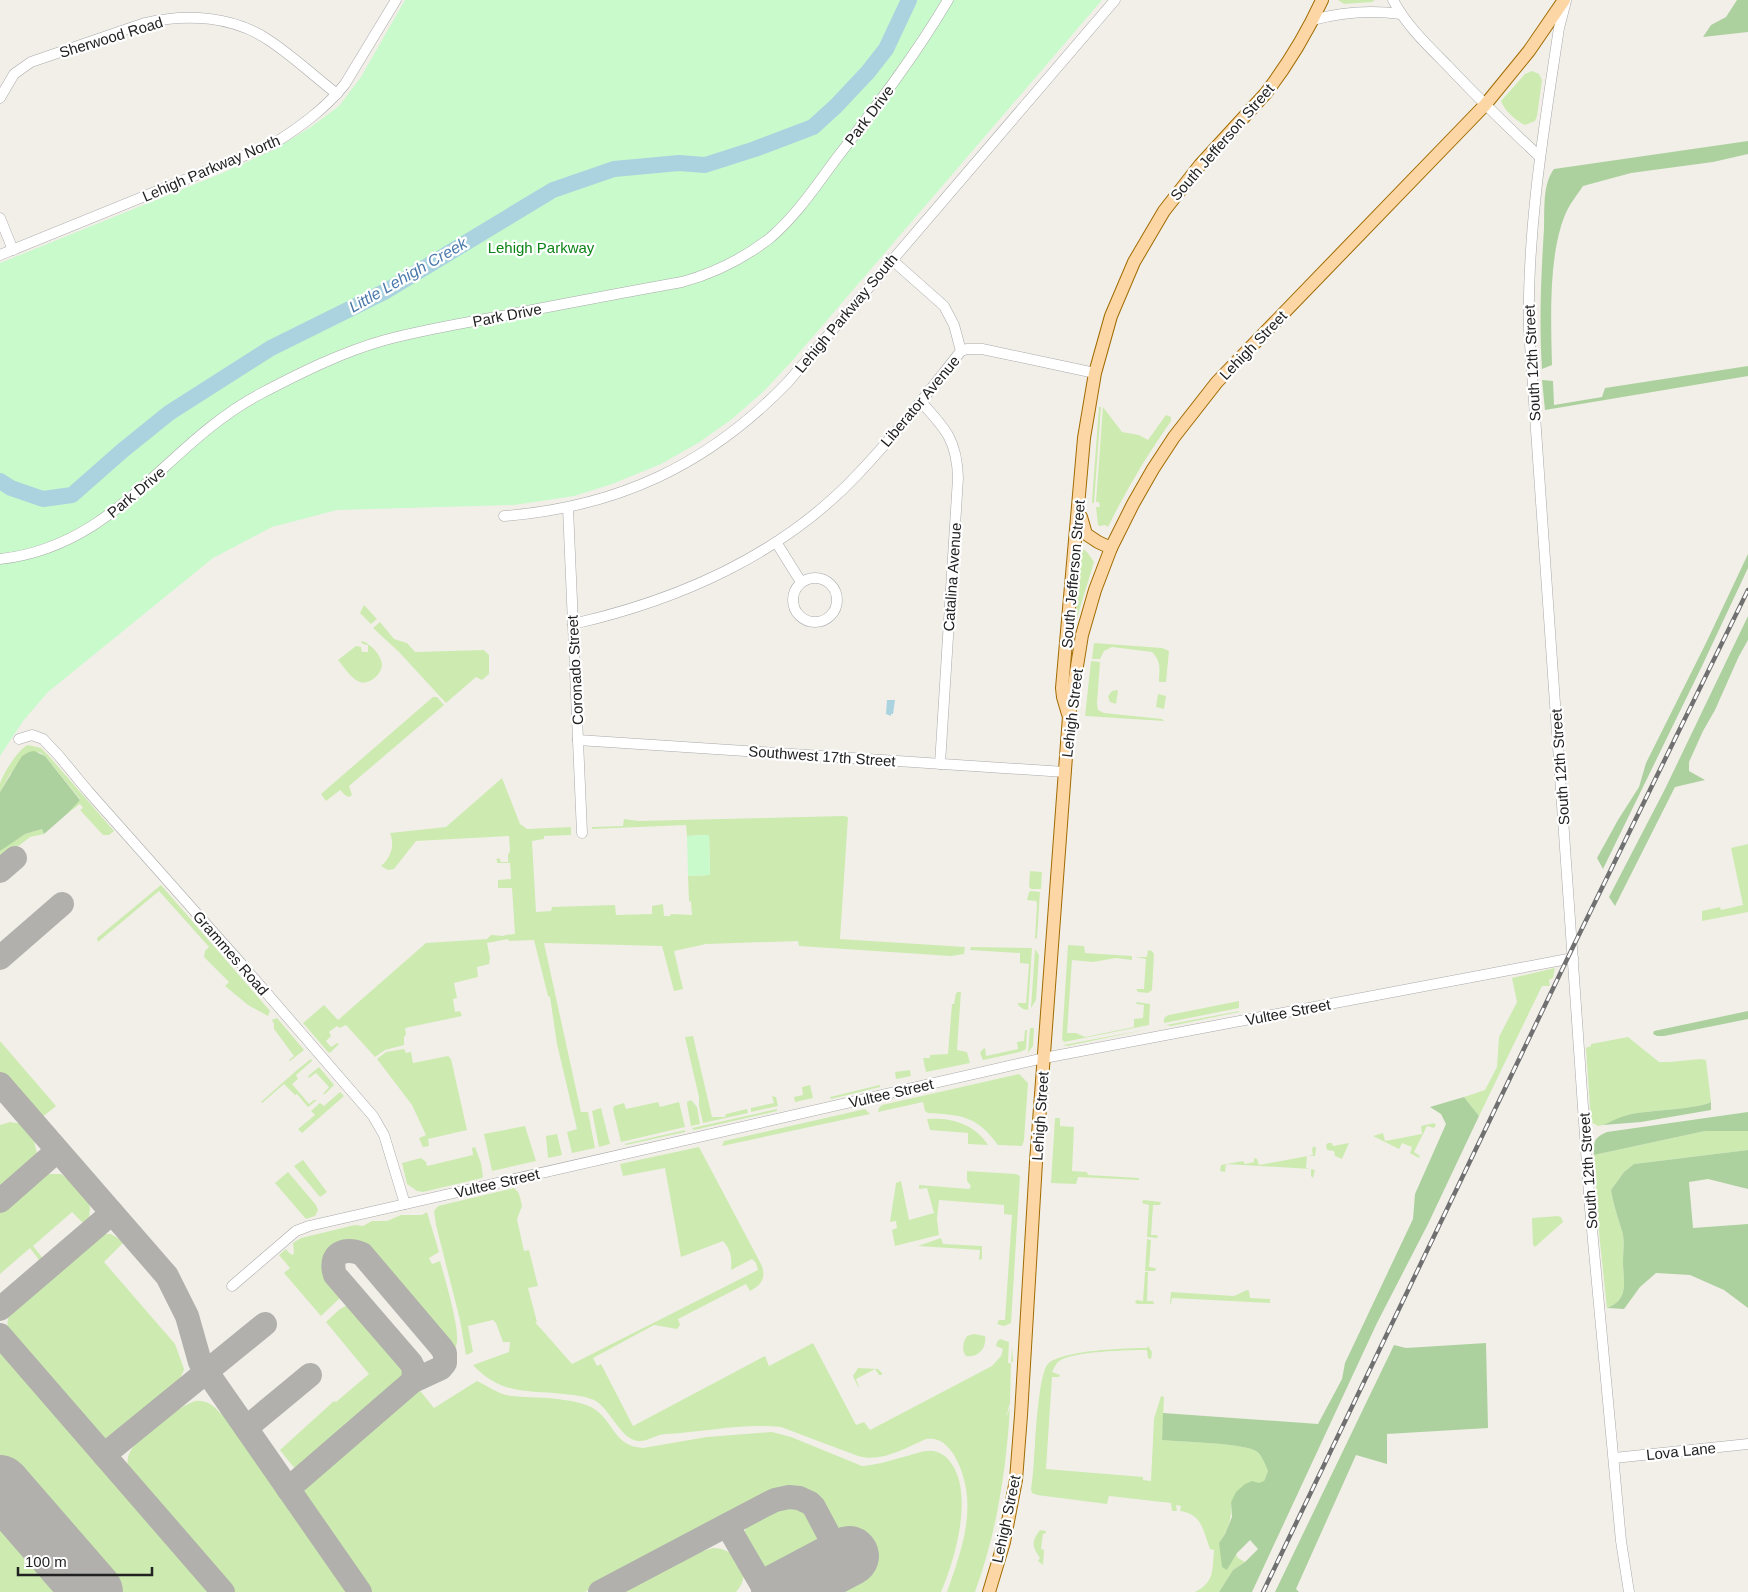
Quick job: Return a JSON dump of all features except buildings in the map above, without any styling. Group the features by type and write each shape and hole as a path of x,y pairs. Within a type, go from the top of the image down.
{"main road":[{"name":"South Jefferson Street","path":"1069,716 1062,688 1084,438 1102,344 1122,289 1148,236 1181,187 1266,93 1293,55 1322,0"},
{"name":"Lehigh Street","path":"989,1592 1004,1542 1016,1480 1022,1416 1044,1058 1069,716 1082,635 1095,590 1111,548 1133,504 1163,454 1193,412 1217,382 1485,105 1529,50 1565,0"},
{"name":"South Jefferson Street","path":"1080,490 1082,522 1086,534 1111,548"}],"street":[{"name":"Lehigh Parkway North","path":"0,255 273,144 306,122 337,94 396,0"},
{"name":"Park Drive","path":"0,559 31,554 54,546 97,525 142,489 201,435 237,408 260,394 354,350 415,332 682,282 714,272 734,262 772,236 798,210 882,100 948,0"},
{"name":"Lehigh Parkway South","path":"504,516 568,508 609,497 662,476 687,463 730,434 770,401 1115,0"},
{"path":"1393,0 1400,14 1421,39 1485,105 1540,157"},
{"name":"South 12th Street","path":"1565,0 1559,28 1540,157 1530,247 1529,329 1590,1208 1621,1541 1629,1592"},
{"path":"1313,20 1358,12 1400,14"},
{"name":"Sherwood Road","path":"0,98 14,74 31,62 144,23 168,18 193,17 225,22 256,33 270,41 337,94"},
{"path":"0,218 13,250"},
{"path":"891,259 944,306 954,325 960,351"},
{"name":"Liberator Avenue","path":"573,624 644,606 679,593 729,570 776,542 812,516 858,475 921,402 960,351 982,349 1095,373"},
{"name":"Catalina Avenue","path":"921,402 943,426 955,450 958,464 940,764"},
{"name":"Coronado Street","path":"568,508 582,832"},
{"path":"776,542 801,582"},
{"path":"808,578 816,578 830,583 837,596 837,604 829,616 816,622 809,621 797,613 792,600 801,582 808,578"},
{"name":"Grammes Road","path":"19,739 32,735 43,739 59,756 372,1116 384,1135 405,1204"},
{"name":"Southwest 17th Street","path":"578,740 1065,772"},
{"name":"Vultee Street","path":"232,1286 302,1228 1044,1058 1573,958"},
{"name":"Lova Lane","path":"1614,1458 1748,1444"}],"green space":[{"name":"Lehigh Parkway","path":"405,0 1102,0 792,361 764,391 732,419 698,443 661,464 612,484 574,496 514,505 337,510 272,527 213,558 48,692 23,721 0,756 0,263 220,174 275,149 311,127 339,106 361,77"},
{"path":"1338,0 1375,0 1372,2 1344,4"},
{"path":"1737,0 1748,0 1748,32 1703,37 1711,25 1726,17"},
{"path":"1532,71 1539,74 1542,80 1537,116 1535,121 1525,125 1511,115 1501,101 1525,74"},
{"path":"1748,141 1748,154 1713,162 1631,173 1583,186 1567,211 1560,231 1553,269 1552,365 1542,369 1541,299 1545,198 1550,175 1554,169"},
{"path":"1748,366 1748,376 1545,410 1542,380 1553,381 1554,405 1602,397 1605,388"},
{"path":"1099,407 1101,407 1094,503 1092,503 1092,500"},
{"path":"1103,407 1122,432 1139,435 1148,440 1166,415 1171,417 1171,421 1137,473 1108,527 1098,525 1096,507 1100,507 1099,502 1096,502"},
{"path":"1083,549 1094,562 1076,621 1080,560"},
{"path":"1748,554 1748,568 1603,869 1597,858 1639,787 1646,763"},
{"path":"364,605 377,619 371,624 360,613"},
{"path":"1748,616 1748,640 1689,762 1689,771 1705,780 1675,787 1615,906 1609,897 1665,789"},
{"path":"380,622 394,639 407,643 415,652 484,650 489,655 489,674 482,680 476,677 446,703 399,652 373,628"},
{"path":"362,641 368,644 375,650 382,664 378,675 368,682 360,682 354,678 338,660 356,646 361,647 362,652 368,652 368,645 363,644"},
{"path":"1094,643 1162,648 1169,651 1166,682 1159,682 1159,663 1152,652 1112,647 1104,651 1100,659 1092,659"},
{"path":"1091,661 1100,662 1098,710 1104,713 1162,719 1164,721 1085,716"},
{"path":"1112,691 1118,691 1116,704 1110,702 1108,696"},
{"path":"1158,694 1166,696 1164,709 1156,707"},
{"path":"433,697 437,697 444,705 349,786 352,795 349,797 340,790 326,801 321,794"},
{"path":"28,745 41,748 48,755 114,831 109,835 103,835 80,810 83,808 80,804 68,813 80,799 45,756 39,752 10,774 0,792 1,780 7,768 20,751"},
{"path":"34,751 45,756 80,800 44,834 42,829 25,834 0,851 0,792 22,756"},
{"path":"502,778 520,824 527,829 571,827 571,835 544,836 544,839 532,841 536,912 551,911 552,907 615,905 616,915 652,914 652,906 663,904 664,916 670,916 671,914 692,915 691,902 689,901 688,876 710,875 709,835 687,836 686,825 592,829 592,827 623,826 624,819 638,821 844,816 848,817 840,939 965,947 964,954 951,956 799,946 798,941 706,944 674,951 683,989 674,991 662,946 544,943 581,1112 588,1112 595,1148 572,1153 567,1132 577,1129 557,1044 550,997 548,996 534,940 509,941 508,939 487,943 490,958 489,964 477,967 478,977 454,983 457,998 453,999 455,1012 460,1011 462,1016 405,1028 404,1045 385,1050 375,1057 346,1025 340,1028 337,1026 329,1032 331,1036 326,1041 331,1047 337,1043 339,1044 330,1053 303,1023 324,1005 338,1020 426,943 487,939 491,935 504,936 515,934 512,888 498,888 498,880 511,879 510,863 497,863 497,860 495,860 499,858 501,862 508,862 510,851 509,836 416,841 394,869 388,870 381,866 391,851 390,833 446,827"},
{"path":"42,829 44,834 30,837 12,851 9,848 0,856 2,848 25,834"},
{"path":"709,835 710,875 688,876 687,836"},
{"path":"1748,844 1748,912 1702,921 1702,911 1720,907 1721,910 1743,905 1731,848"},
{"path":"1030,871 1042,872 1041,889 1031,889 1029,887"},
{"path":"161,885 270,1011 268,1016 248,1005 225,986 229,982 204,957 205,951 209,947 159,891 98,942 97,938"},
{"path":"1031,891 1040,892 1037,938 1035,939 1037,903 1036,901 1027,900"},
{"path":"1068,945 1084,946 1085,953 1132,956 1132,960 1116,958 1093,962 1072,960 1067,1033 1076,1033 1085,1037 1134,1027 1134,1019 1143,1018 1144,1005 1136,1004 1137,1002 1150,1004 1149,1025 1064,1042 1062,1039"},
{"path":"971,947 1032,948 1028,1010 1018,1005 1018,1003 1026,1003 1029,964 1020,963 1020,953 970,950"},
{"path":"1035,949 1039,955 1036,1000 1031,1008"},
{"path":"1148,950 1154,954 1152,990 1148,993 1138,992 1136,989 1144,989 1146,959 1136,957 1147,957"},
{"path":"1555,968 1553,978 1549,980 1550,986 1542,986 1479,1116 1464,1097 1485,1090 1497,1067 1499,1037 1517,1002 1512,978"},
{"path":"961,992 957,1050 967,1052 970,1063 926,1072 923,1058 930,1058 930,1055 948,1054 952,1004 954,1004 956,993"},
{"path":"1239,1001 1239,1008 1164,1023 1166,1016 1169,1015"},
{"path":"1239,1011 1171,1026 1166,1025"},
{"path":"1748,1011 1748,1019 1664,1036 1653,1034 1654,1031"},
{"path":"277,1018 304,1050 290,1061 294,1056 274,1029 272,1020"},
{"path":"1030,1028 1034,1028 1033,1046 1028,1053"},
{"path":"1149,1029 1067,1046 1063,1045"},
{"path":"1025,1030 1027,1030 1026,1049 983,1060 980,1053 985,1048 986,1056 1018,1049 1017,1042 1024,1041"},
{"path":"693,1036 712,1117 725,1117 726,1114 747,1109 748,1113 703,1123 685,1037"},
{"path":"1628,1037 1659,1062 1706,1060 1711,1102 1698,1106 1631,1114 1598,1126 1591,1122 1586,1048 1591,1046 1591,1044"},
{"path":"0,1041 56,1106 40,1119 35,1116 0,1075"},
{"path":"404,1049 406,1053 411,1052 413,1063 448,1056 451,1059 467,1130 428,1139 429,1146 423,1147 419,1138 426,1135 412,1105 377,1059 386,1052"},
{"path":"311,1059 312,1061 296,1075 298,1079 292,1084 309,1104 317,1100 308,1107 297,1094 295,1095 284,1084 261,1102 297,1070"},
{"path":"319,1067 334,1085 325,1094 323,1094 329,1087 316,1073 309,1078 308,1076"},
{"path":"910,1070 911,1076 896,1079 895,1072"},
{"path":"1019,1074 1028,1083 1022,1146 998,1145 976,1123 960,1116 928,1113 925,1111 923,1102 878,1112 882,1105"},
{"path":"810,1085 813,1098 795,1102 794,1097 803,1095 802,1087"},
{"path":"880,1085 880,1087 831,1099 830,1097"},
{"path":"340,1092 344,1096 302,1133 298,1129 315,1115 311,1111 320,1103 324,1106"},
{"path":"772,1096 776,1097 778,1106 751,1112 751,1108 774,1103"},
{"path":"1464,1097 1479,1116 1428,1224 1377,1323 1252,1592 1219,1592 1233,1570 1245,1562 1258,1549 1250,1540 1237,1553 1227,1570 1222,1567 1219,1543 1232,1517 1231,1502 1236,1492 1245,1484 1252,1481 1259,1483 1264,1481 1268,1471 1260,1455 1249,1448 1162,1440 1163,1413 1318,1424 1342,1379 1345,1363 1413,1219 1415,1194 1446,1124 1441,1114 1430,1107"},
{"path":"691,1100 697,1107 700,1124 691,1126 687,1102"},
{"path":"658,1102 660,1107 679,1102 685,1127 621,1142 613,1109 614,1106 624,1103 626,1109"},
{"path":"1711,1102 1711,1110 1641,1122 1603,1125 1631,1114 1698,1106"},
{"path":"601,1108 610,1144 599,1147 592,1111"},
{"path":"777,1109 777,1111 694,1130 692,1128"},
{"path":"865,1109 870,1114 722,1146 724,1141"},
{"path":"1748,1112 1748,1131 1705,1131 1594,1155 1596,1140 1607,1132"},
{"path":"1055,1118 1060,1118 1060,1126 1074,1127 1072,1171 1087,1172 1088,1175 1139,1178 1139,1180 1078,1177 1076,1184 1051,1183"},
{"path":"927,1119 945,1119 962,1123 976,1132 988,1145 968,1144 968,1133 930,1130"},
{"path":"10,1122 23,1124 33,1137 37,1153 28,1168 0,1192 0,1125"},
{"path":"1434,1123 1436,1125 1434,1128 1427,1126 1414,1152 1420,1156 1419,1158 1410,1153 1412,1147 1402,1143 1399,1149 1373,1136 1383,1133 1385,1141 1422,1134 1421,1126"},
{"path":"525,1126 536,1161 492,1171 484,1134"},
{"path":"685,1130 685,1132 624,1144"},
{"path":"1705,1131 1748,1131 1748,1150 1634,1164 1624,1172 1611,1190 1624,1242 1624,1289 1619,1300 1607,1308 1599,1233 1594,1155"},
{"path":"557,1134 562,1155 548,1158 546,1136"},
{"path":"1332,1143 1333,1146 1349,1143 1342,1159 1335,1156 1334,1151 1327,1150 1326,1145"},
{"path":"1314,1146 1316,1148 1315,1156 1308,1156 1313,1155 1312,1149"},
{"path":"475,1147 481,1163 482,1178 423,1192 417,1191 407,1184 402,1163 421,1158 426,1162 427,1166 473,1155 472,1148"},
{"path":"699,1147 762,1266 763,1278 760,1284 750,1291 746,1284 678,1319 680,1325 677,1329 654,1325 593,1358 597,1366 601,1364 633,1426 765,1356 769,1366 813,1343 856,1425 864,1422 870,1430 992,1366 1001,1356 1003,1349 996,1346 997,1342 1000,1339 1009,1342 1008,1363 1011,1363 1010,1403 1006,1418 1010,1408 1003,1478 995,1524 975,1592 947,1592 963,1541 967,1506 962,1472 954,1455 939,1440 926,1439 893,1454 875,1458 858,1456 781,1427 723,1428 663,1434 638,1441 626,1435 600,1404 594,1400 575,1395 515,1389 494,1382 483,1375 473,1365 509,1352 510,1342 503,1342 493,1320 468,1326 473,1352 466,1355 460,1320 436,1225 434,1211 438,1206 514,1188 518,1192 522,1206 517,1219 524,1251 529,1250 538,1286 528,1288 537,1322 535,1322 572,1364 758,1270 756,1263 752,1259 731,1270 730,1254 723,1241 681,1257 665,1168 623,1176 620,1164"},
{"path":"1748,1150 1748,1189 1708,1179 1689,1182 1693,1228 1748,1224 1748,1308 1724,1290 1690,1275 1656,1273 1640,1287 1624,1309 1607,1308 1619,1300 1624,1289 1623,1238 1611,1190 1624,1172 1634,1164"},
{"path":"1307,1156 1306,1168 1310,1169 1226,1164 1243,1161 1245,1164 1254,1162 1254,1158 1257,1159 1259,1165"},
{"path":"303,1160 327,1192 320,1197 294,1166"},
{"path":"1226,1164 1225,1172 1220,1171 1221,1165"},
{"path":"1311,1169 1315,1170 1313,1178 1311,1176"},
{"path":"967,1171 1016,1174 1020,1176 1011,1323 1004,1326 997,1324 999,1320 1005,1320 1012,1215 1004,1214 1004,1205 939,1200 937,1219 939,1235 895,1246 892,1230 897,1228 896,1221 890,1222 896,1183 901,1181 909,1220 934,1213 927,1188 919,1189 919,1185 969,1189 971,1186 967,1181"},
{"path":"288,1172 316,1205 318,1210 315,1216 306,1219 275,1183"},
{"path":"47,1174 61,1174 71,1181 89,1202 89,1221 85,1225 72,1212 33,1246 45,1261 42,1264 30,1248 0,1274 0,1212 39,1178"},
{"path":"1143,1200 1161,1202 1160,1205 1153,1205 1151,1235 1157,1235 1158,1238 1147,1237 1149,1205 1142,1203"},
{"path":"427,1212 439,1252 429,1258 432,1264 440,1261 455,1318 457,1340 456,1347 451,1351 363,1249 357,1246 346,1245 321,1264 347,1295 341,1297 321,1316 284,1273 290,1268 279,1255 286,1249 293,1255 293,1243 301,1238 355,1225 363,1226 372,1221 387,1221 401,1215 422,1215"},
{"path":"1561,1217 1563,1222 1535,1247 1533,1245 1532,1218"},
{"path":"99,1234 111,1234 124,1242 104,1262 175,1344 184,1369 175,1386 145,1417 126,1433 110,1439 96,1435 12,1339 8,1326 10,1314 15,1306"},
{"path":"941,1238 943,1244 982,1246 982,1259 979,1260 980,1250 918,1246"},
{"path":"1147,1239 1151,1240 1149,1267 1156,1268 1155,1271 1145,1271"},
{"path":"1145,1272 1148,1272 1147,1301 1153,1301 1154,1304 1137,1304 1135,1302 1136,1300 1143,1301"},
{"path":"1247,1290 1249,1291 1250,1298 1270,1299 1270,1303 1172,1298 1170,1304 1171,1292 1234,1296"},
{"path":"353,1302 403,1359 404,1378 401,1385 305,1467 296,1470 280,1450 334,1401 336,1402 369,1374 326,1322 340,1309"},
{"path":"974,1334 985,1336 985,1344 978,1354 966,1356 963,1349 964,1341 967,1336"},
{"path":"1486,1343 1488,1428 1387,1434 1387,1464 1356,1455 1296,1589 1299,1592 1275,1592 1394,1345 1406,1348"},
{"path":"1012,1346 1013,1362 1011,1362"},
{"path":"1148,1346 1152,1352 1151,1359 1148,1358 1147,1350 1128,1350 1075,1355 1057,1363 1052,1372 1060,1375 1059,1377 1052,1377 1046,1469 1143,1477 1143,1480 1151,1481 1154,1419 1161,1396 1164,1397 1162,1440 1239,1446 1256,1451 1264,1460 1268,1471 1264,1481 1231,1502 1229,1523 1219,1543 1227,1570 1236,1554 1238,1558 1245,1562 1233,1570 1219,1592 1195,1592 1209,1580 1214,1550 1210,1549 1201,1524 1193,1516 1180,1511 1181,1506 1176,1505 1177,1511 1172,1511 1171,1503 1109,1496 1107,1504 1032,1493 1038,1403 1044,1371 1047,1365 1054,1360 1078,1353 1110,1349 1147,1348"},
{"path":"0,1347 213,1592 114,1592 0,1461"},
{"path":"858,1368 878,1369 882,1375 879,1375 875,1369 856,1379 858,1387 853,1376"},
{"path":"477,1381 507,1395 573,1401 591,1407 599,1412 625,1442 643,1448 707,1437 772,1432 791,1437 862,1466 923,1452 939,1452 949,1461 958,1476 962,1509 952,1563 941,1592 811,1592 855,1568 825,1511 813,1496 797,1489 787,1489 775,1492 585,1592 369,1592 304,1499 305,1485 317,1472 417,1387 434,1408"},
{"path":"195,1401 206,1402 221,1414 223,1413 271,1484 274,1484 350,1592 232,1592 131,1475 128,1461 134,1446 159,1423 179,1409"},
{"path":"793,1505 803,1510 813,1524 818,1544 815,1551 802,1563 771,1577 764,1572 744,1532 758,1518"},
{"path":"0,1509 72,1592 0,1592"},
{"path":"1040,1530 1046,1531 1043,1534 1041,1549 1044,1550 1043,1565 1038,1561 1040,1558 1034,1544"},
{"path":"713,1548 729,1552 740,1563 743,1577 741,1585 736,1592 619,1592 689,1555"}],"water":[{"path":"887,700 895,700 891,716 886,714"}],"waterway":[{"name":"Little Lehigh Creek","path":"0,481 11,488 43,499 72,495 169,413 271,348 386,291 553,190 614,169 679,163 705,165 755,149 813,127 868,72 886,49 909,0"}],"taxiway":[{"path":"0,871 15,858"},
{"path":"0,958 62,904"},
{"path":"0,1084 167,1276 187,1316 200,1362 360,1592"},
{"path":"0,1201 57,1151"},
{"path":"0,1309 112,1213"},
{"path":"288,1489 413,1381 441,1368 445,1363 445,1353 441,1347 362,1254 349,1251 339,1254 334,1262 335,1275 411,1363 414,1369 413,1381"},
{"path":"104,1455 265,1324"},
{"path":"0,1335 223,1592"},
{"path":"246,1428 310,1375"},
{"path":"600,1592 763,1506 775,1500 789,1497 799,1498 814,1507 842,1560"},
{"path":"727,1525 766,1592"}],"runway":[{"path":"0,1485 93,1592"},
{"path":"781,1592 849,1556"}],"railway":[{"path":"1263,1592 1572,949 1748,590"}]}
